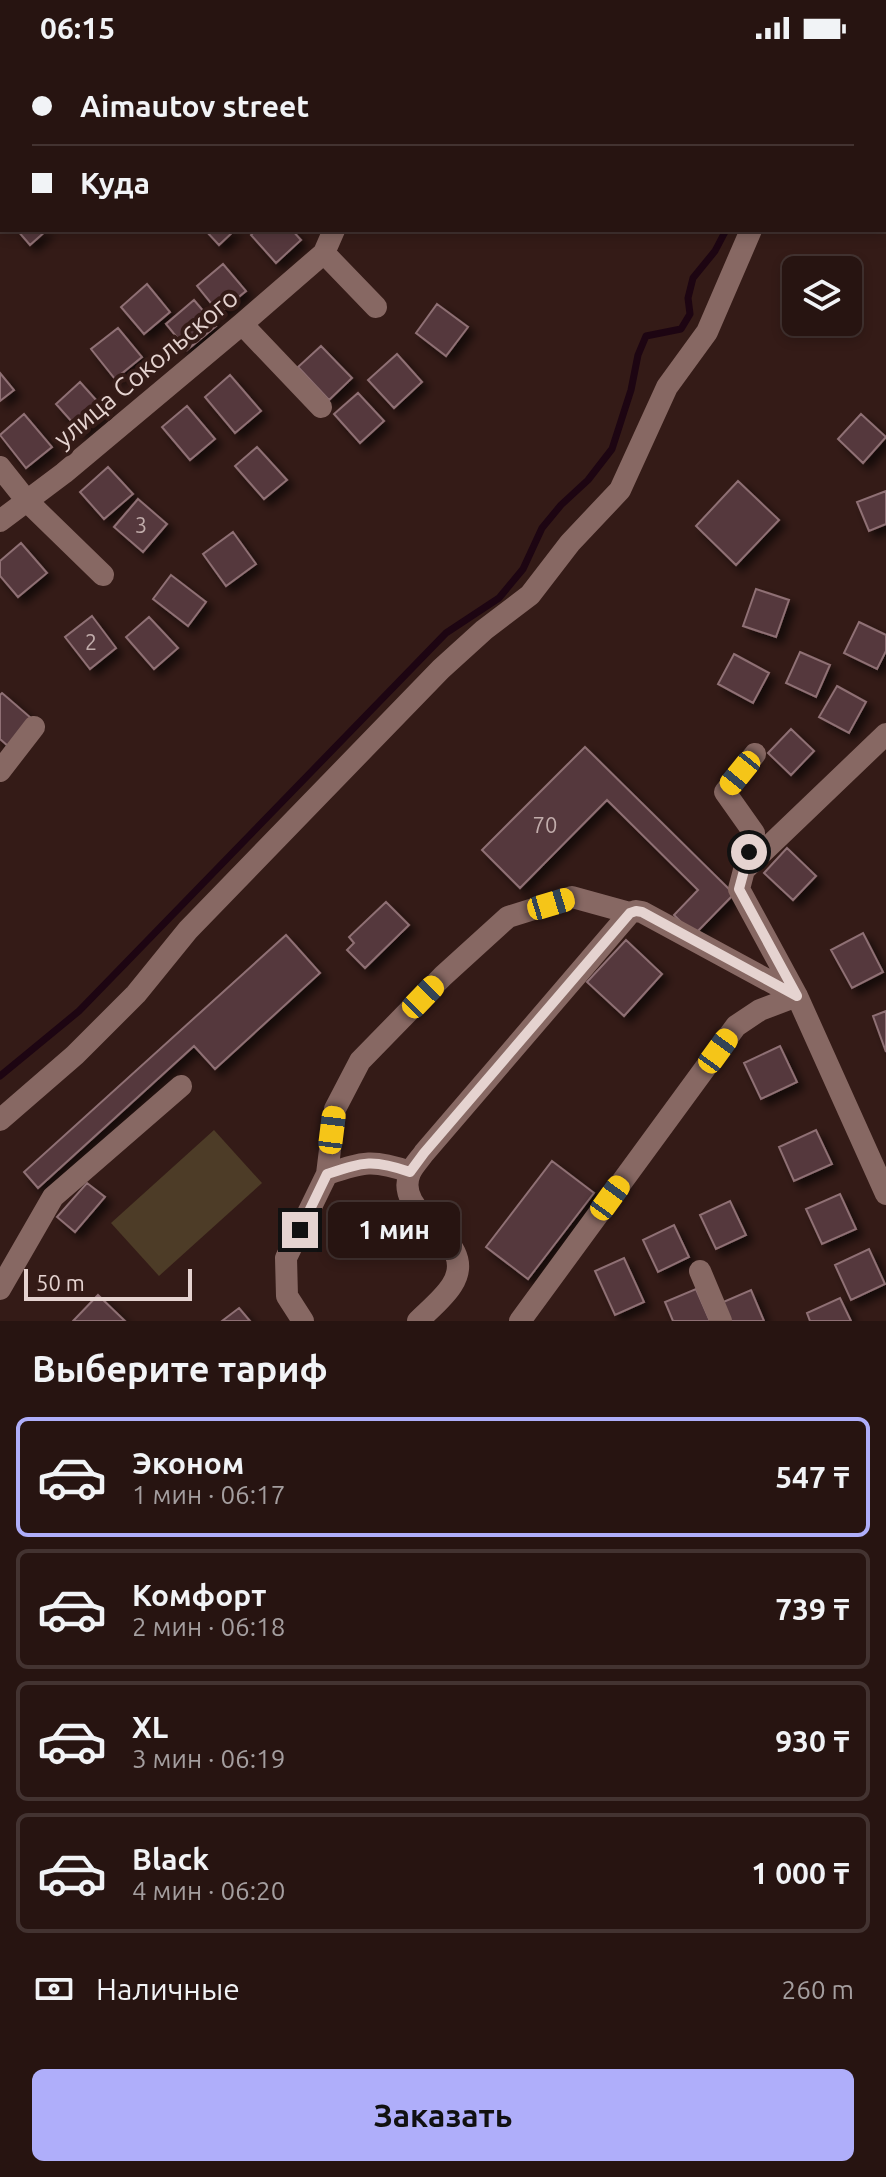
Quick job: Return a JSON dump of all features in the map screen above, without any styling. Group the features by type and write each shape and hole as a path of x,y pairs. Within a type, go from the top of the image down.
{"street":[{"path":"333,232 324,253 376,307"},
{"path":"0,1120 75,1055 136,994 188,930 441,669 484,630 530,595 570,543 620,490 667,387 707,332 750,232"},
{"name":"улица Сокольского","path":"0,521 64,473 324,253"},
{"path":"242,324 321,407"},
{"path":"0,467 27,501 103,575"},
{"path":"0,771 34,727"},
{"path":"742,880 886,734"},
{"path":"755,754 725,792 754,833 742,880 886,1194"},
{"path":"303,1321 287,1296 286,1258 327,1174 335,1109 360,1061 443,976 508,917 572,897 630,913"},
{"path":"418,1321 453,1284 457,1269 456,1252 410,1198 407,1183 410,1172 630,913 642,912 797,996"},
{"path":"520,1321 736,1026 760,1010 797,996"},
{"path":"0,1289 53,1197 181,1086"},
{"path":"327,1174 360,1163 385,1163 410,1172"},
{"path":"700,1271 721,1321"}],"shaded area":[{"path":"214,1130 262,1183 159,1276 111,1223"}],"building":[{"path":"19,232 45,232 30,245"},
{"path":"207,232 233,232 219,245"},
{"path":"254,232 294,232 301,240 276,263 251,235"},
{"path":"223,264 246,291 219,313 197,286"},
{"path":"147,284 170,312 144,334 121,307"},
{"path":"194,300 216,326 187,350 166,324"},
{"path":"437,304 468,327 446,356 416,333"},
{"path":"118,328 142,357 115,379 91,349"},
{"path":"321,346 352,378 329,400 298,367"},
{"path":"397,354 422,382 394,408 368,380"},
{"path":"0,373 14,390 0,401"},
{"path":"230,375 261,411 235,433 205,397"},
{"path":"80,382 105,410 81,432 56,404"},
{"path":"358,393 384,421 360,443 334,414"},
{"path":"187,406 215,439 190,460 162,427"},
{"path":"24,414 52,447 26,468 0,435"},
{"path":"861,414 886,437 863,463 838,439"},
{"path":"257,447 287,480 264,499 235,466"},
{"path":"108,467 133,494 104,519 80,492"},
{"path":"738,481 779,520 736,565 696,526"},
{"path":"886,491 886,524 869,531 857,502"},
{"path":"138,499 167,524 143,552 114,527"},
{"path":"233,532 256,564 226,586 203,554"},
{"path":"21,543 47,573 18,597 0,576 0,561"},
{"path":"171,575 206,602 188,626 153,599"},
{"path":"756,589 789,600 776,637 743,626"},
{"path":"92,616 116,648 90,669 65,637"},
{"path":"149,617 178,648 154,669 126,637"},
{"path":"859,622 886,635 886,651 877,669 844,653"},
{"path":"800,652 830,665 816,697 786,683"},
{"path":"734,654 769,673 753,703 718,684"},
{"path":"837,686 866,702 849,733 819,717"},
{"path":"2,693 31,718 8,746 0,739"},
{"path":"791,729 814,751 791,775 768,753"},
{"path":"585,747 734,894 694,935 674,915 698,890 607,800 520,888 482,850"},
{"path":"787,848 816,876 793,900 764,873"},
{"path":"386,902 409,925 365,968 347,950 354,943 349,937"},
{"path":"863,933 883,972 852,988 831,950"},
{"path":"286,935 320,973 215,1069 194,1046 38,1188 24,1172"},
{"path":"626,940 662,974 624,1016 587,982"},
{"path":"886,1011 886,1052 873,1016"},
{"path":"780,1046 797,1082 761,1099 744,1063"},
{"path":"816,1130 832,1164 794,1181 779,1147"},
{"path":"552,1161 594,1193 528,1279 486,1247"},
{"path":"87,1183 105,1197 75,1232 57,1217"},
{"path":"840,1194 856,1229 822,1244 806,1209"},
{"path":"730,1201 746,1235 716,1249 700,1215"},
{"path":"674,1225 689,1257 658,1272 643,1240"},
{"path":"869,1249 885,1284 851,1300 835,1265"},
{"path":"624,1258 644,1302 615,1315 595,1271"},
{"path":"696,1289 710,1321 673,1321 665,1302"},
{"path":"751,1290 764,1321 729,1321 721,1303"},
{"path":"98,1295 125,1321 73,1321"},
{"path":"840,1298 851,1321 810,1321 807,1313"},
{"path":"239,1308 250,1321 222,1321"}],"waterway":[{"path":"0,1076 79,1011 446,633 499,598 523,569 542,528 588,480 612,449 646,336 681,329 690,314 688,298 693,278 715,251 725,232"}],"route":[{"path":"300,1230 327,1174 360,1163 385,1163 410,1172 630,913 642,912 797,996 739,889 749,852"}]}
